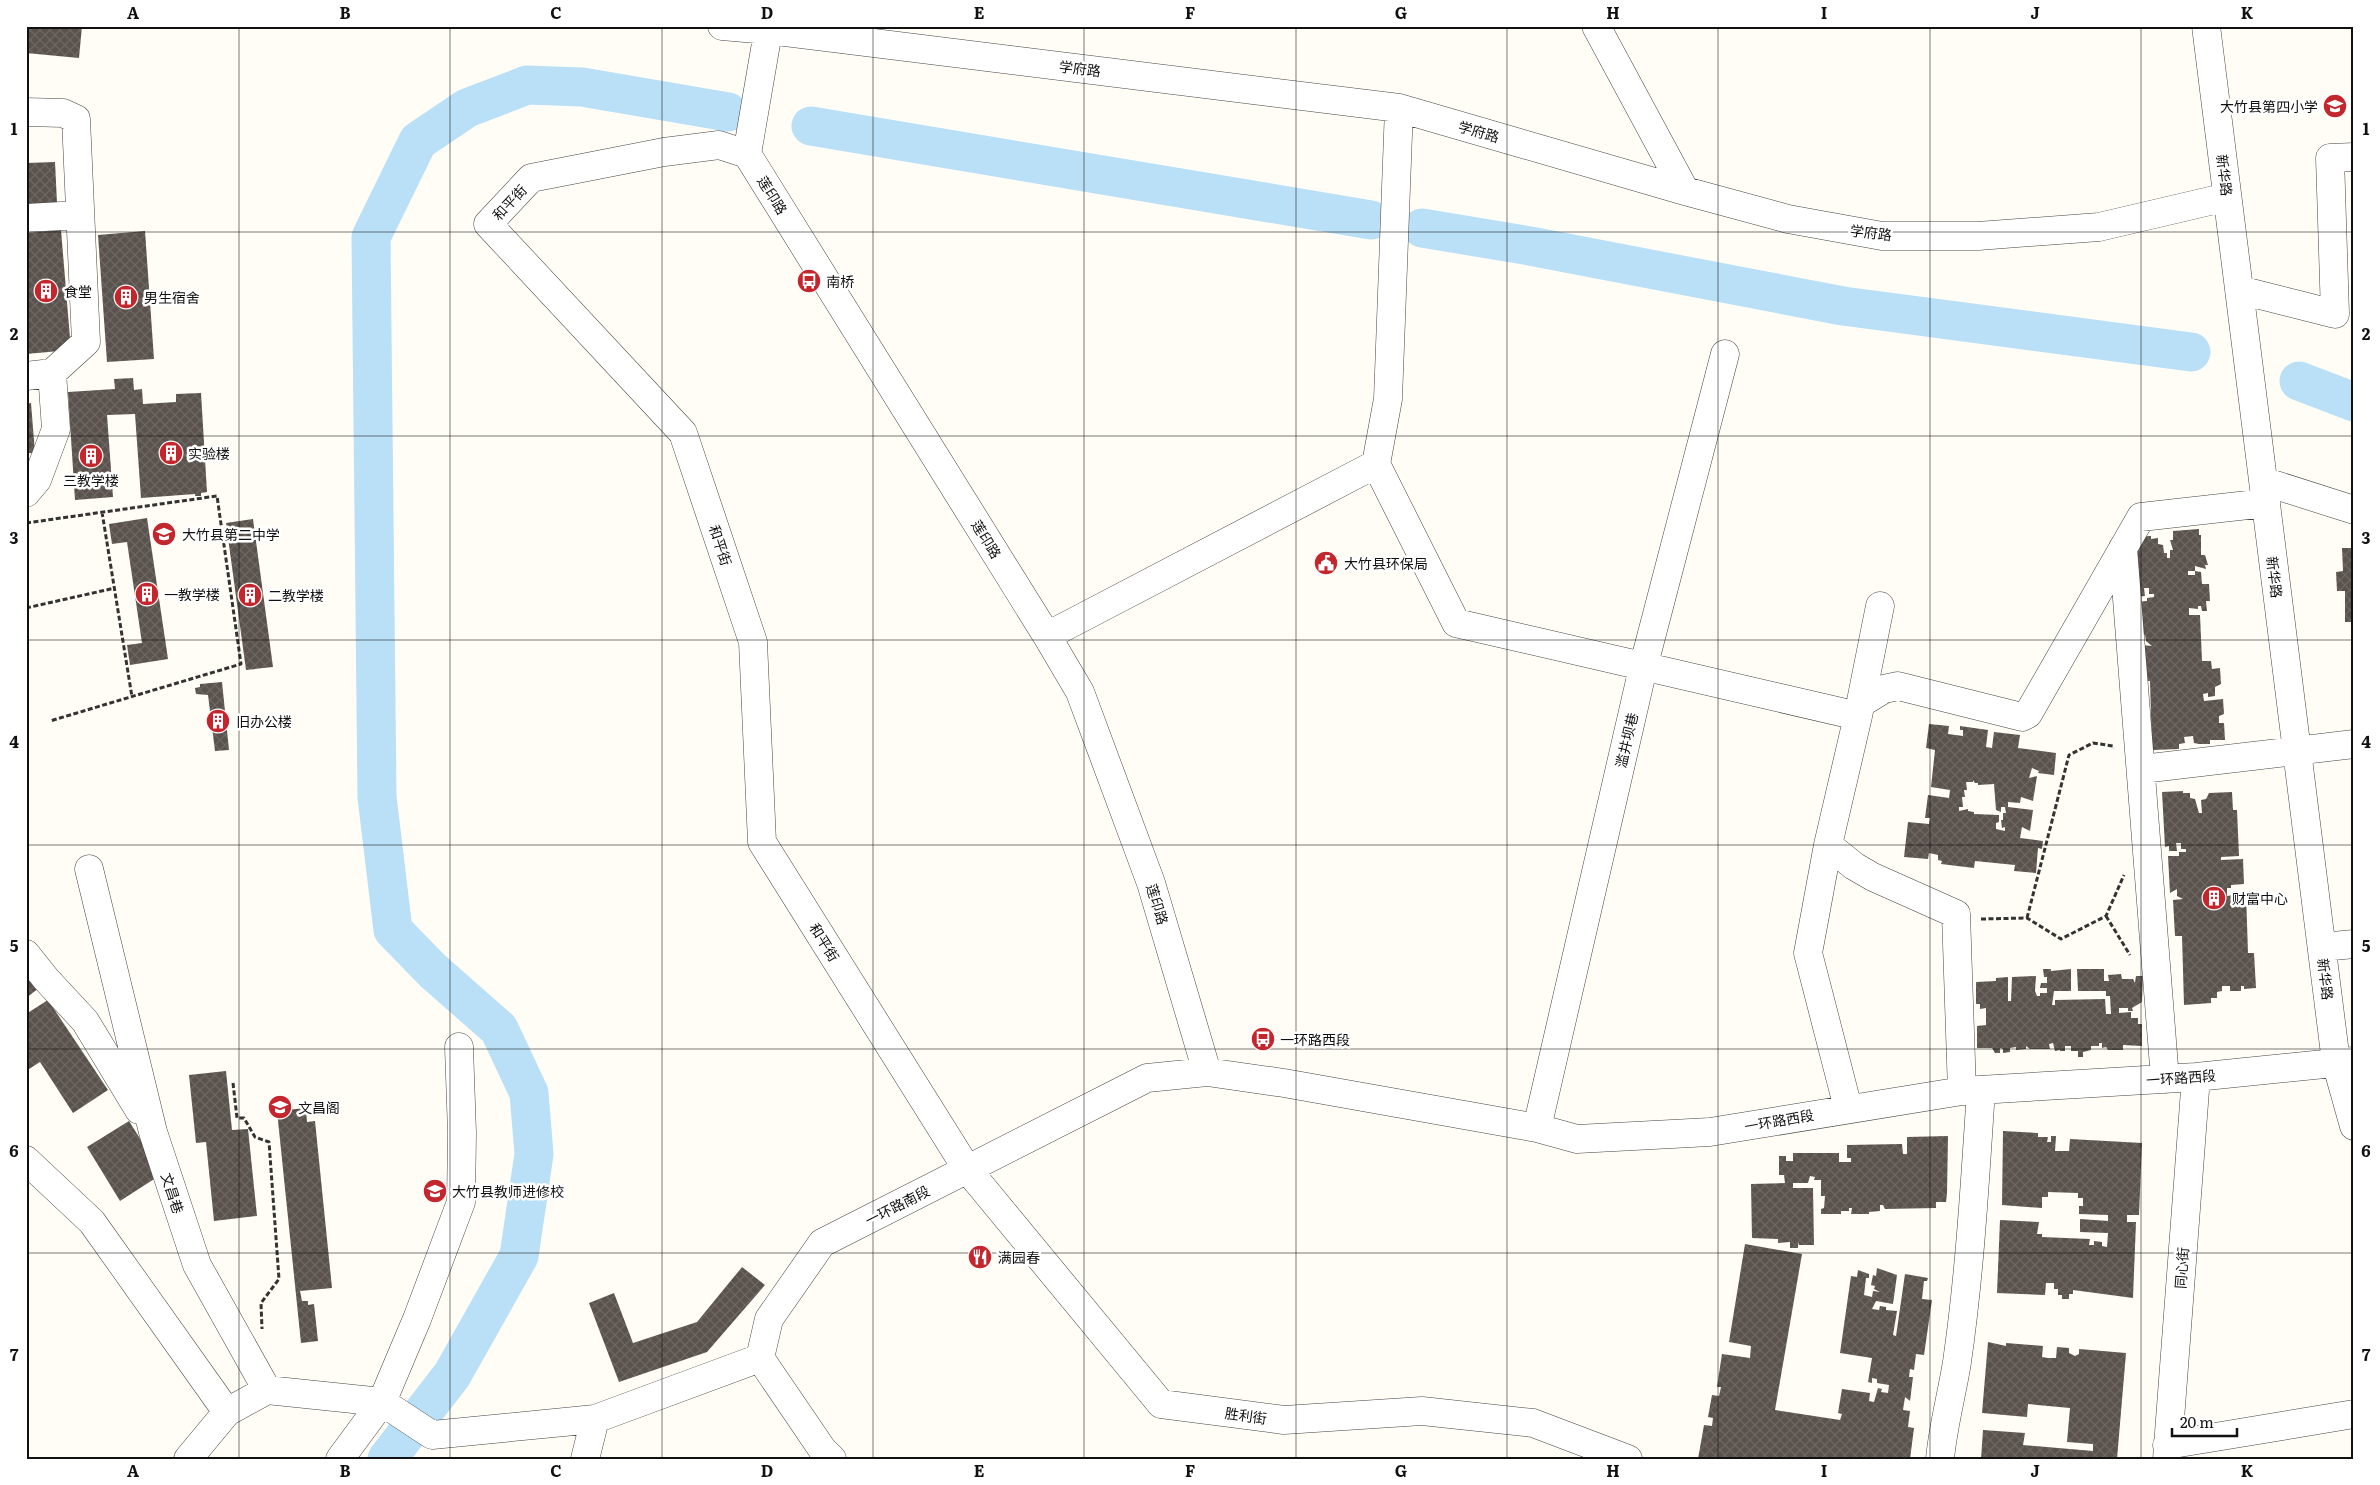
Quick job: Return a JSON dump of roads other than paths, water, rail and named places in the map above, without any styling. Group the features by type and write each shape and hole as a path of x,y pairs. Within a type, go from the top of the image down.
{"street":[{"name":"学府路","path":"722,26 769,28 1399,108 1685,191 1788,218 1882,236 1978,236 2100,227 2228,197"},
{"path":"1596,26 1685,191"},
{"name":"新华路","path":"2206,26 2322,947 2345,1061 2354,1126"},
{"path":"747,154 769,28"},
{"path":"1399,108 1388,399 1376,464 1456,623 1643,668 1859,710 1884,690 1898,686 2022,717 2028,714 2141,517 2265,493 2354,510"},
{"path":"26,112 63,112 76,119 86,342 39,375 56,429 37,480 26,493"},
{"name":"和平街","path":"747,154 719,145 664,152 531,178 488,224 683,432 753,642 762,842 967,1169"},
{"name":"莲印路","path":"747,154 1080,692 1151,883 1207,1072"},
{"path":"2240,290 2335,314 2330,158 2354,157"},
{"path":"26,218 80,216"},
{"name":"滥井坝巷","path":"1537,1128 1643,668 1725,354"},
{"path":"1047,636 1376,464"},
{"path":"2265,493 2354,522"},
{"path":"2124,548 2165,1079"},
{"path":"1848,1108 1808,953 1828,845 1859,710 1880,606"},
{"path":"2142,769 2354,744"},
{"path":"1828,845 1854,866 1873,878 1956,914 1971,1090 1975,1187 1957,1362 1943,1430 1940,1459"},
{"name":"文昌巷","path":"89,869 153,1132 197,1265 267,1390"},
{"path":"2322,947 2354,944"},
{"path":"26,954 46,979 85,1021 153,1132"},
{"path":"340,1459 382,1402 417,1319 461,1202 462,1133 459,1047"},
{"name":"一环路西段","path":"1207,1072 1284,1083 1537,1128 1577,1139 1710,1132 1848,1108 1971,1090 2196,1077 2345,1061"},
{"name":"一环路南段","path":"760,1358 769,1319 822,1243 1147,1078 1207,1072"},
{"name":"同心街","path":"2167,1452 2196,1077"},
{"path":"26,1160 92,1222 226,1412"},
{"name":"胜利街","path":"967,1169 1161,1404 1284,1420 1422,1411 1524,1422 1628,1459"},
{"path":"188,1459 226,1412 267,1390 382,1402 432,1435 595,1419 760,1358 822,1449 832,1459"},
{"path":"2167,1452 2354,1414"},
{"path":"585,1459 595,1419"}],"waterway":[{"path":"387,1459 452,1375 519,1256 534,1154 529,1093 499,1029 433,971 393,930 377,797 371,237 418,141 467,108 527,85 582,87 728,112"},
{"path":"811,126 1371,220"},
{"path":"1422,228 1530,246 1843,306 2191,352"},
{"path":"2299,381 2354,402"}],"place":[{"name":"大竹县第四小学","path":"2335,106"},
{"name":"南桥","path":"809,281"},
{"name":"食堂","path":"46,291"},
{"name":"男生宿舍","path":"126,297"},
{"name":"实验楼","path":"171,453"},
{"name":"三教学楼","path":"91,456"},
{"name":"大竹县第二中学","path":"164,534"},
{"name":"大竹县环保局","path":"1326,563"},
{"name":"一教学楼","path":"147,594"},
{"name":"二教学楼","path":"250,595"},
{"name":"旧办公楼","path":"218,721"},
{"name":"财富中心","path":"2214,898"},
{"name":"一环路西段","path":"1263,1039"},
{"name":"文昌阁","path":"280,1107"},
{"name":"大竹县教师进修校","path":"435,1191"},
{"name":"满园春","path":"980,1257"}]}
